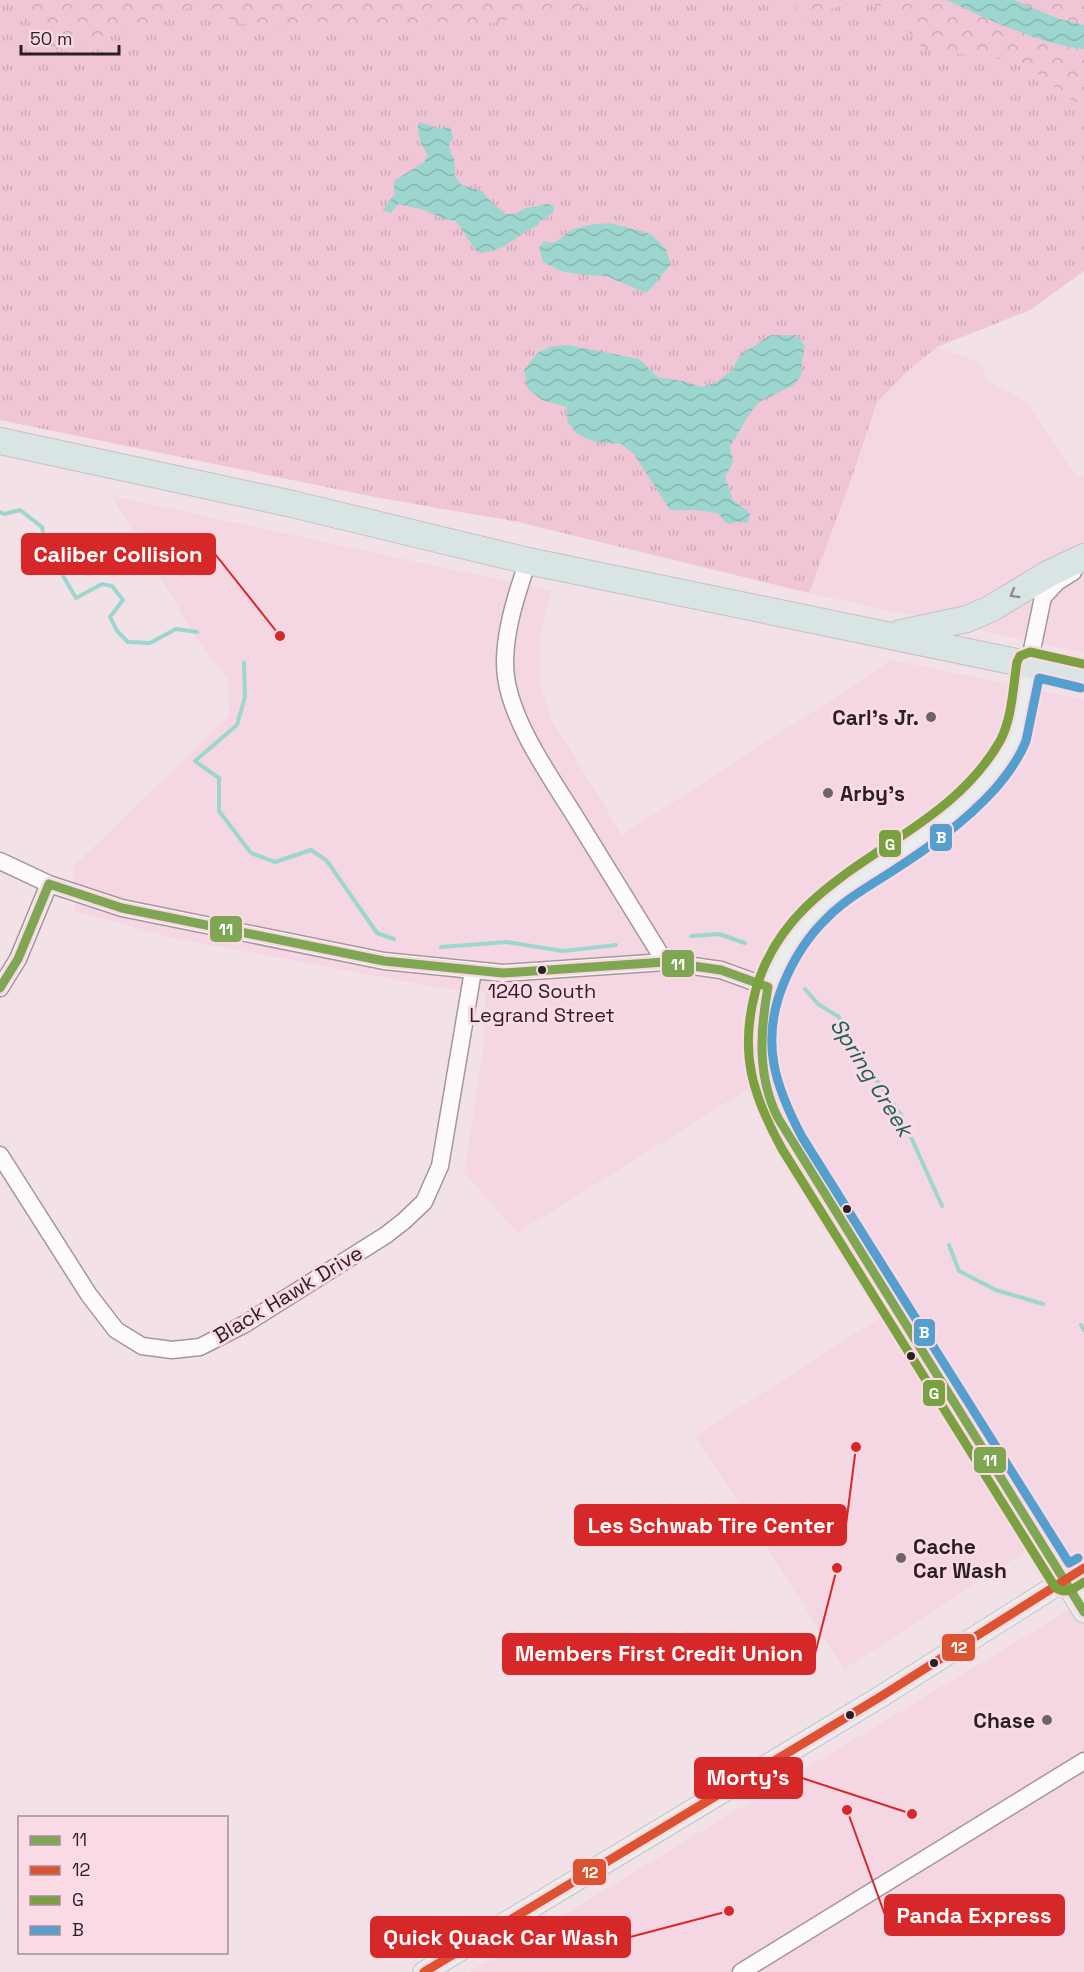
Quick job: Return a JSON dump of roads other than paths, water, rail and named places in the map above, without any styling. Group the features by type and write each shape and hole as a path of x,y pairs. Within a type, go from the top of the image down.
{"highway":[{"path":"0,441 292,504 528,561 1084,676"},
{"path":"890,636 967,619 990,609 1048,574 1084,557"}],"main road":[{"path":"1029,664 1013,742 993,773 969,800 934,830 836,894 813,915 788,946 768,987 761,1024 760,1059 771,1102 792,1143 1084,1612"},
{"path":"424,1972 880,1697 1084,1568"}],"street":[{"path":"528,561 507,639 506,676 516,715 548,773 665,962"},
{"path":"1029,664 1043,597 1057,582 1084,565"},
{"path":"0,861 49,884 122,909 384,961 503,973 665,962 721,970 768,987"},
{"path":"0,988 18,959 49,884"},
{"name":"Black Hawk Drive","path":"0,1155 89,1295 116,1330 142,1346 172,1350 200,1347 245,1324 386,1235 424,1202 440,1166 473,971"},
{"path":"741,1972 1084,1761"}],"water":[{"path":"946,0 1014,0 1059,19 1084,25 1084,49 1031,36"},
{"path":"419,122 440,129 450,127 453,137 449,145 454,157 455,175 461,185 482,191 506,214 514,214 526,208 547,204 554,205 553,213 539,222 539,225 498,249 479,253 456,221 398,204 391,213 382,211 394,195 394,181 424,162 428,155 419,135"},
{"path":"610,223 651,234 666,249 671,265 646,293 606,276 561,271 543,262 539,248 544,241 552,243 576,228"},
{"path":"771,335 796,335 805,346 801,376 794,385 759,402 730,447 733,462 725,477 733,500 750,513 748,523 728,524 717,513 670,510 634,454 621,444 595,442 577,434 567,421 567,407 542,400 528,389 524,370 537,353 552,346 568,345 639,359 658,377 702,387 717,382 733,369 740,355"}],"waterway":[{"name":"Spring Creek","path":"0,512 4,514 20,510 42,527 46,547 76,598 102,584 112,586 123,600 110,617 117,631 128,642 150,643 176,629 197,632"},
{"name":"Spring Creek","path":"244,663 245,697 237,725 195,761 219,778 219,811 251,853 275,862 311,850 327,861 377,933 394,939"},
{"name":"Spring Creek","path":"691,936 719,934 745,943"},
{"name":"Spring Creek","path":"441,947 507,942 563,951 616,945"},
{"name":"Spring Creek","path":"805,989 818,1004 839,1017 851,1044 901,1115 942,1206"},
{"name":"Spring Creek","path":"949,1245 959,1271 996,1290 1043,1304"},
{"name":"Spring Creek","path":"1081,1325 1084,1330"}],"place":[{"name":"Caliber Collision","path":"280,636"},
{"name":"Carl's Jr.","path":"931,717"},
{"name":"Arby's","path":"828,793"},
{"name":"1240 South Legrand Street","path":"542,970"},
{"name":"Les Schwab Tire Center","path":"856,1447"},
{"name":"Cache Car Wash","path":"901,1558"},
{"name":"Members First Credit Union","path":"837,1568"},
{"name":"Chase","path":"1047,1720"},
{"name":"Panda Express","path":"847,1810"},
{"name":"Morty's","path":"912,1814"},
{"name":"Quick Quack Car Wash","path":"729,1911"}]}
